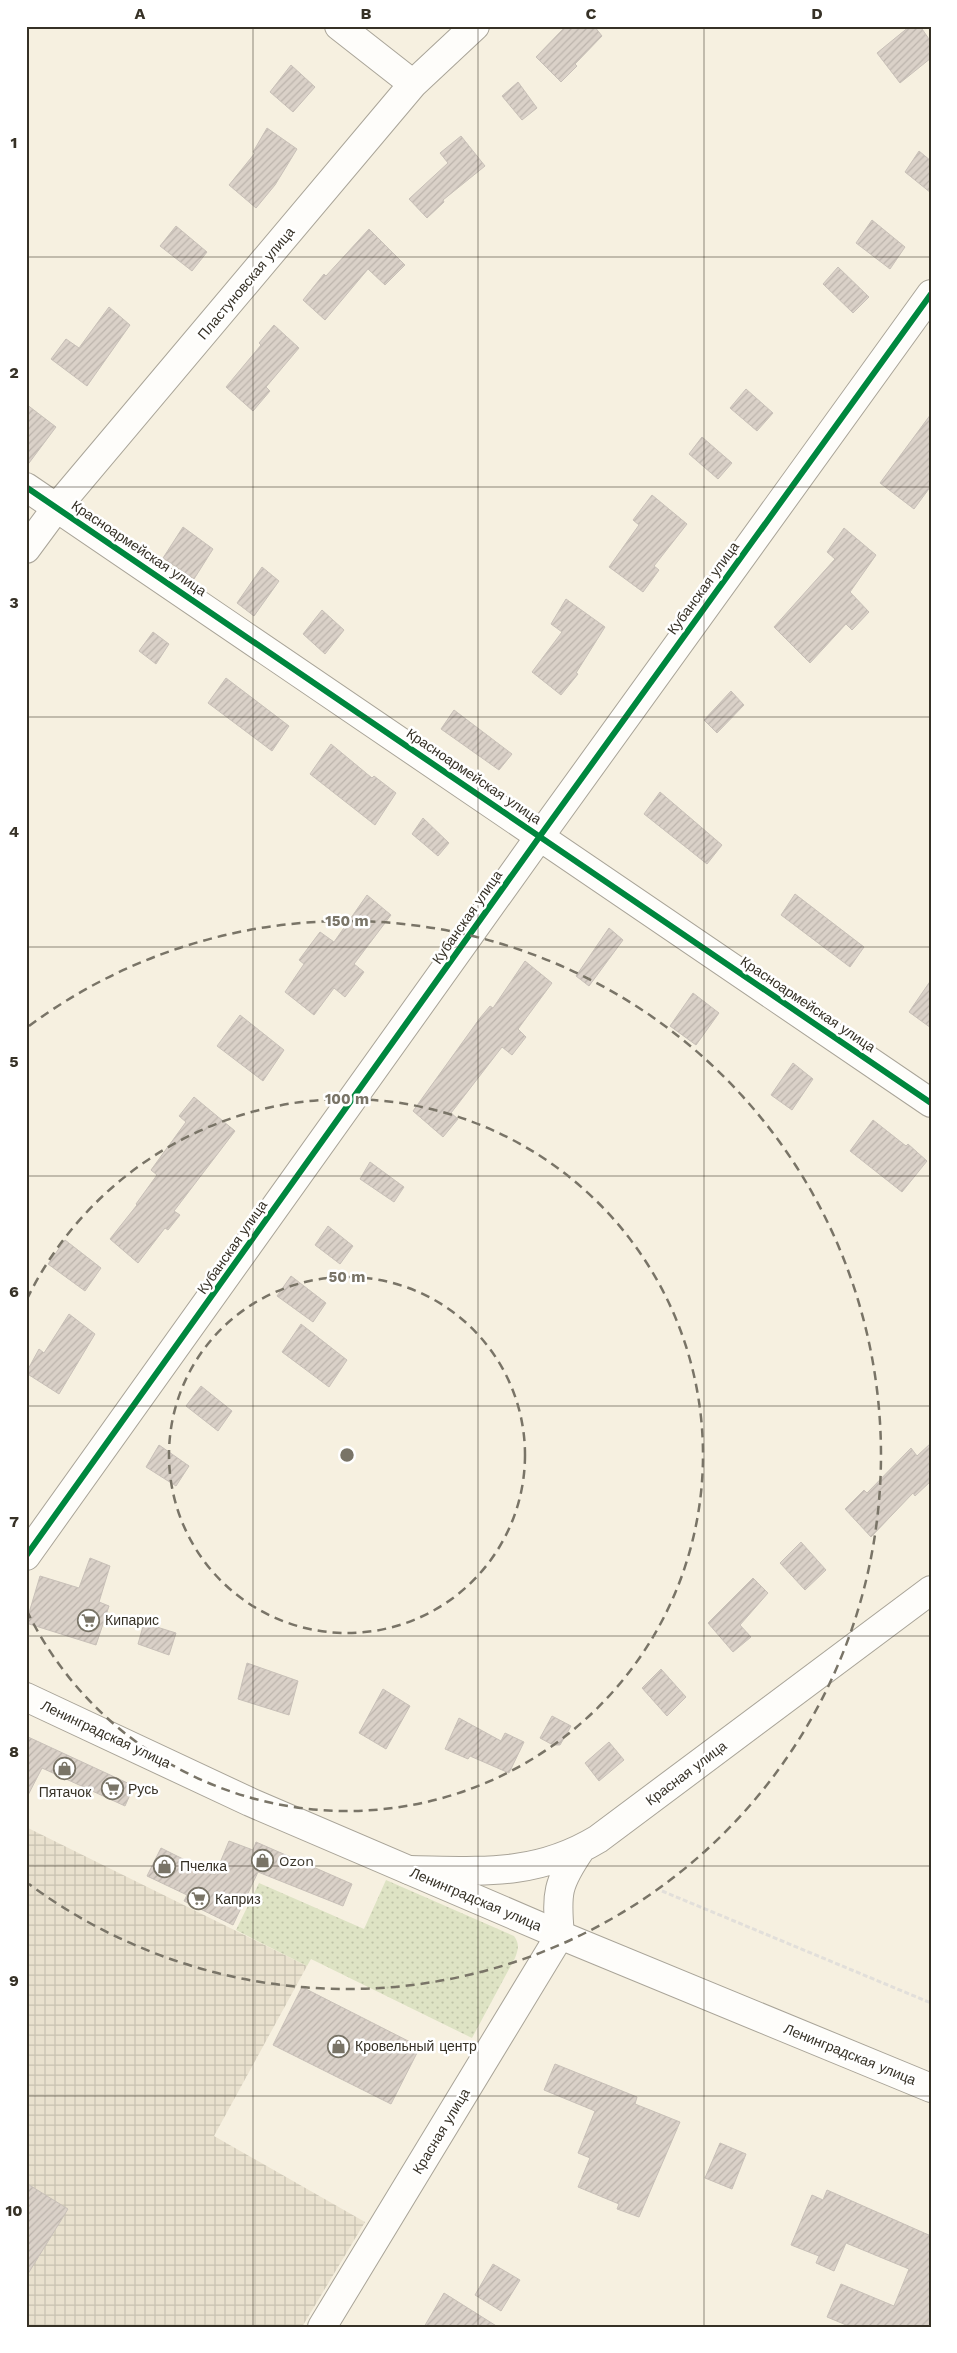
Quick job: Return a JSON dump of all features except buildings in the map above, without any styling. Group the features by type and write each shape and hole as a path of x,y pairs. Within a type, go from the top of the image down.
{"street":[{"path":"339,26 413,84"},
{"name":"Пластуновская улица","path":"26,549 57,507 413,84 476,26"},
{"name":"Кубанская улица","path":"26,1556 540,836 931,294"},
{"name":"Красноармейская улица","path":"26,487 931,1103"},
{"name":"Красная улица","path":"409,1870 474,1871 523,1868 561,1858 581,1849 598,1839 931,1590"},
{"name":"Ленинградская улица","path":"26,1698 250,1802 560,1935 931,2088"},
{"path":"560,1935 558,1894 563,1874 581,1849"},
{"name":"Красная улица","path":"322,2327 560,1935"}],"path":[{"path":"662,1890 931,2003"}],"shaded area":[{"path":"26,1827 307,1966 214,2136 365,2222 302,2327 26,2327"}],"green space":[{"path":"386,1880 514,1936 516,1939 518,1947 515,1958 472,2038 311,1959 307,1966 236,1930 259,1883 364,1929"}],"cycle path":[{"path":"26,1556 540,836 931,294"},
{"path":"26,487 931,1103"}],"place":[{"name":"Кипарис","path":"89,1620"},
{"name":"Пятачок","path":"65,1769"},
{"name":"Русь","path":"112,1789"},
{"name":"Ozon","path":"263,1861"},
{"name":"Пчелка","path":"164,1866"},
{"name":"Каприз","path":"199,1899"},
{"name":"Кровельный центр","path":"339,2046"}]}
